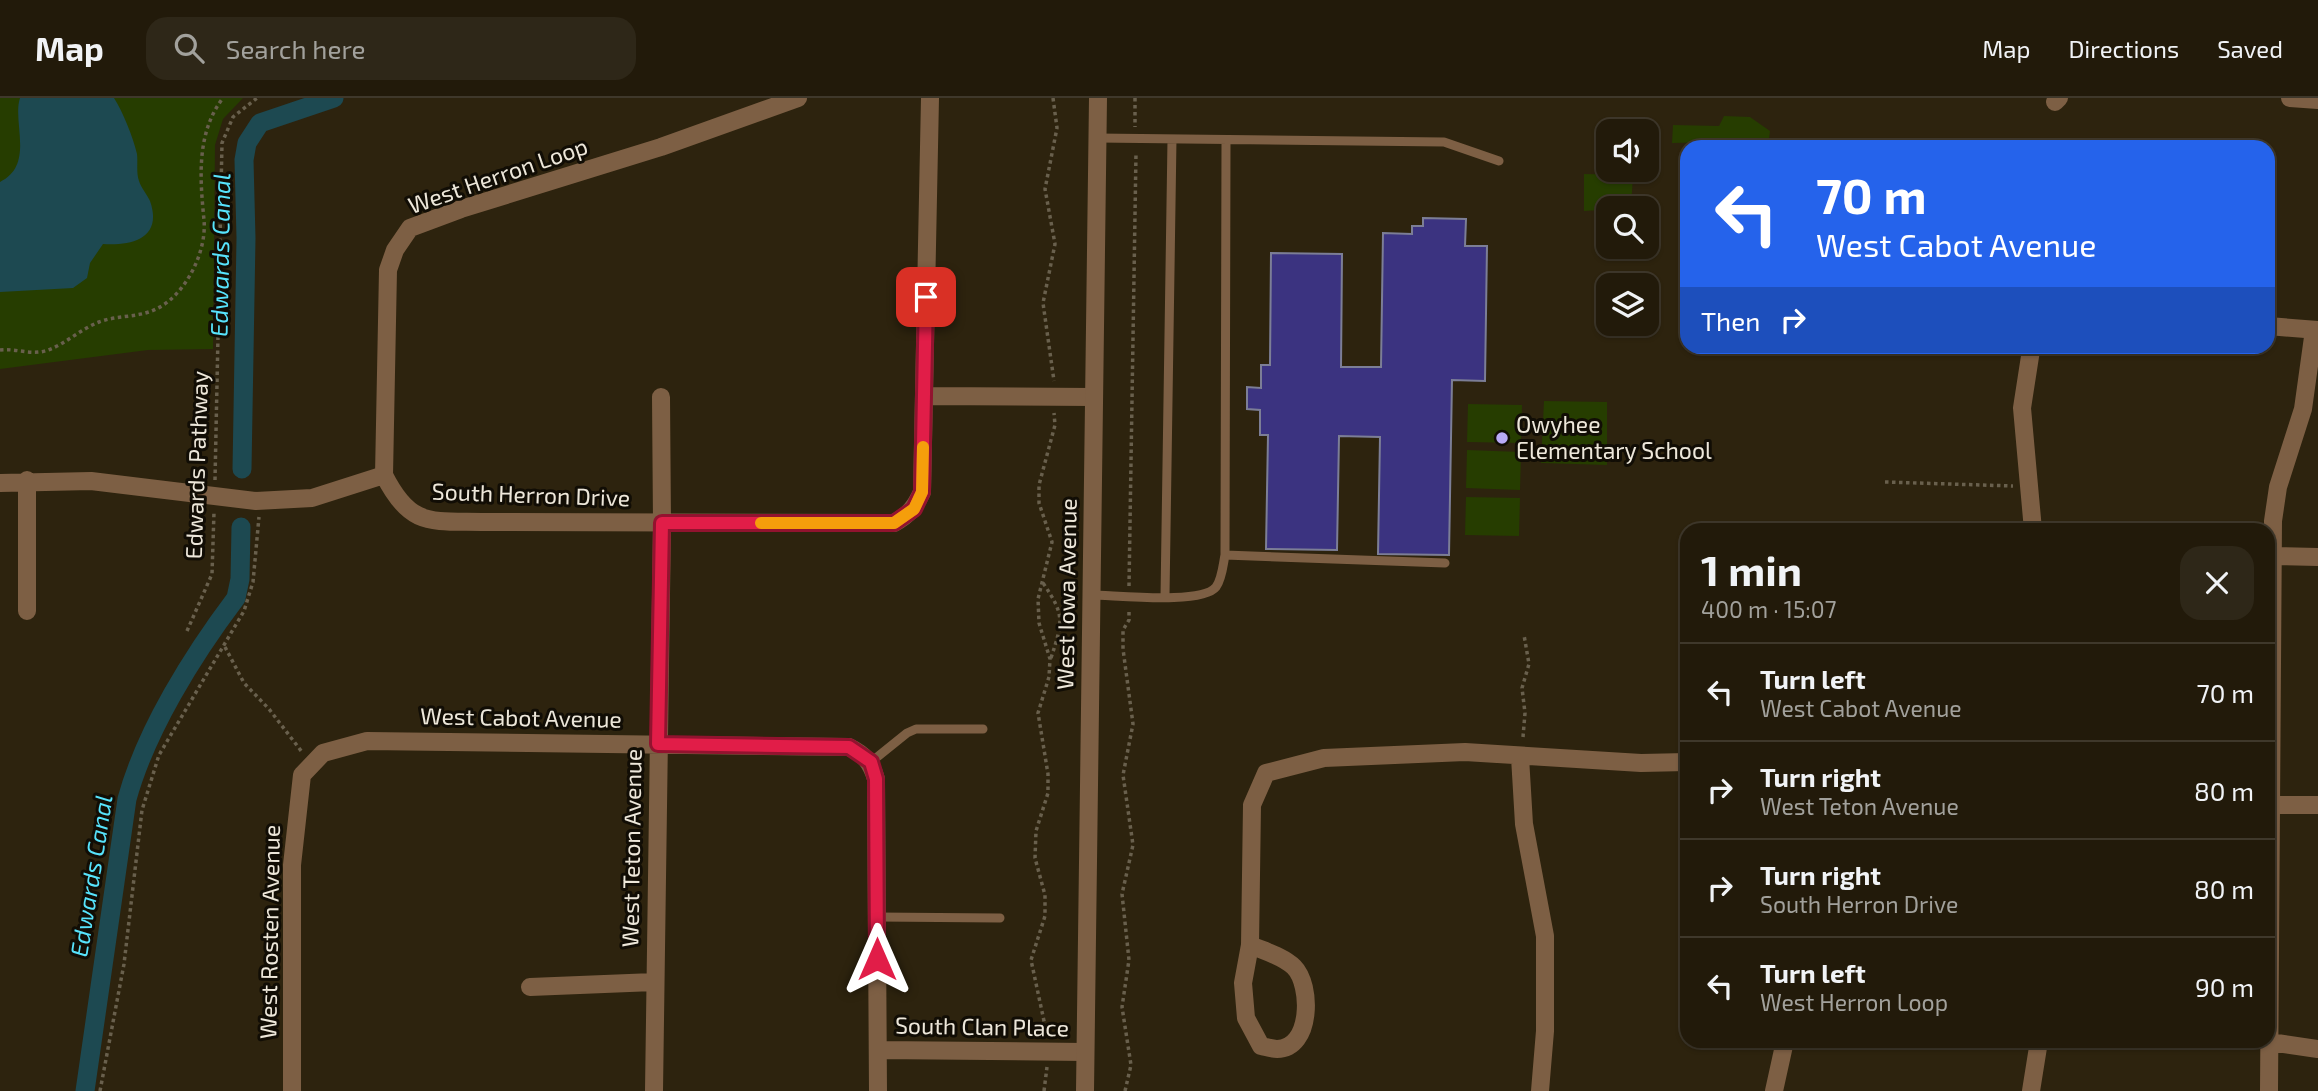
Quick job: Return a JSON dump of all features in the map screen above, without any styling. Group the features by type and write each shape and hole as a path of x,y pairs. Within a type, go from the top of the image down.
{"street":[{"name":"West Herron Loop","path":"384,475 388,270 395,250 410,228 461,209 662,148 798,98"},
{"path":"930,98 924,396 1094,397"},
{"name":"West Iowa Avenue","path":"1085,1091 1098,98"},
{"path":"2290,98 2318,100"},
{"path":"2275,327 2316,330 2303,409 2278,487 2275,523"},
{"path":"2032,523 2022,408 2033,354"},
{"name":"South Herron Drive","path":"384,475 396,498 410,513 434,521 894,523 914,509 922,492 924,396"},
{"name":"West Teton Avenue","path":"654,1091 662,523 661,397"},
{"path":"0,483 27,480 91,481 261,501 312,498 384,475"},
{"path":"27,480 27,611"},
{"path":"2275,556 2318,557"},
{"name":"West Cabot Avenue","path":"307,770 323,753 367,741 849,747 871,762"},
{"path":"1250,945 1293,966 1303,987 1306,1007 1300,1034 1290,1045 1278,1049 1261,1046 1246,1018 1243,983 1250,945 1252,805 1266,773 1324,758 1465,752 1641,763 1680,762"},
{"path":"1520,757 1524,824 1545,936 1545,1031 1539,1091"},
{"path":"871,762 876,779 878,1091"},
{"name":"West Rosten Avenue","path":"292,1091 292,865 307,770"},
{"path":"2275,805 2318,805"},
{"path":"530,987 654,982"},
{"path":"2275,1043 2318,1049"},
{"path":"1773,1091 1783,1048"},
{"path":"2031,1091 2038,1048"},
{"path":"2269,1091 2270,1048"},
{"name":"South Clan Place","path":"877,1050 1085,1052"}],"lane":[{"path":"1097,138 1444,142 1499,161"},
{"path":"1165,596 1172,139"},
{"path":"1091,595 1200,597 1216,588 1225,555 1226,140"},
{"path":"1225,555 1445,563"},
{"path":"871,762 906,733 916,729 983,729"},
{"path":"877,916 1000,918"}],"path":[{"path":"0,350 47,351 98,322 154,310 172,299 198,259 204,235 199,178 201,159 214,110 223,98"},
{"name":"Edwards Pathway","path":"187,631 212,574 221,153 233,117 257,98"},
{"path":"1050,660 1039,623 1038,600 1052,542 1039,503 1039,485 1055,425 1055,375 1043,303 1054,263 1055,244 1045,188 1057,128 1054,98"},
{"path":"1125,1091 1131,1065 1122,1007 1129,960 1122,894 1133,845 1124,775 1133,724 1123,630 1129,620 1135,98"},
{"path":"1885,482 2029,486"},
{"path":"100,1091 124,964 142,810 159,754 244,611 253,582 261,501"},
{"path":"1043,583 1060,608 1059,633 1038,713 1048,774 1048,793 1036,831 1035,858 1045,895 1045,916 1031,960 1047,1035 1044,1091"},
{"path":"1520,757 1525,713 1522,688 1529,664 1524,635"},
{"path":"225,647 244,682 307,770"}],"green space":[{"path":"0,98 243,98 223,119 215,145 213,349 148,350 0,369"},
{"path":"1724,116 1750,117 1770,131 1769,140 1680,140 1680,143 1672,143 1673,125 1719,126"},
{"path":"1584,174 1596,174 1596,182 1633,182 1632,196 1596,196 1596,210 1584,211"},
{"path":"1544,401 1607,402 1607,465 1541,463"},
{"path":"1468,404 1522,405 1521,443 1467,442"},
{"path":"1467,450 1521,452 1520,490 1466,488"},
{"path":"1466,497 1520,498 1519,536 1465,535"}],"water":[{"path":"20,98 114,98 137,154 138,178 150,201 152,224 142,237 134,241 103,244 90,263 87,278 73,288 0,292 0,182 11,174 20,154"}],"building":[{"path":"1423,218 1466,219 1465,246 1487,246 1485,381 1452,380 1449,555 1378,554 1380,437 1339,436 1337,550 1266,549 1268,435 1260,435 1260,410 1247,409 1247,387 1261,388 1261,365 1270,365 1271,253 1342,254 1341,367 1381,367 1383,233 1412,234 1412,226 1423,226"}],"waterway":[{"name":"Edwards Canal","path":"242,469 246,238 244,160 247,143 260,123 334,98"},
{"name":"Edwards Canal","path":"85,1091 127,799 158,720 188,668 236,598 240,579 241,527"}],"slow traffic":[{"path":"761,523 894,523 914,509 922,492 923,447"}],"place":[{"name":"Owyhee Elementary School","path":"1502,438"}],"route":[{"path":"877,959 876,779 871,762 849,747 658,744 662,523 894,523 905,517 914,509 922,492 926,297"}]}
